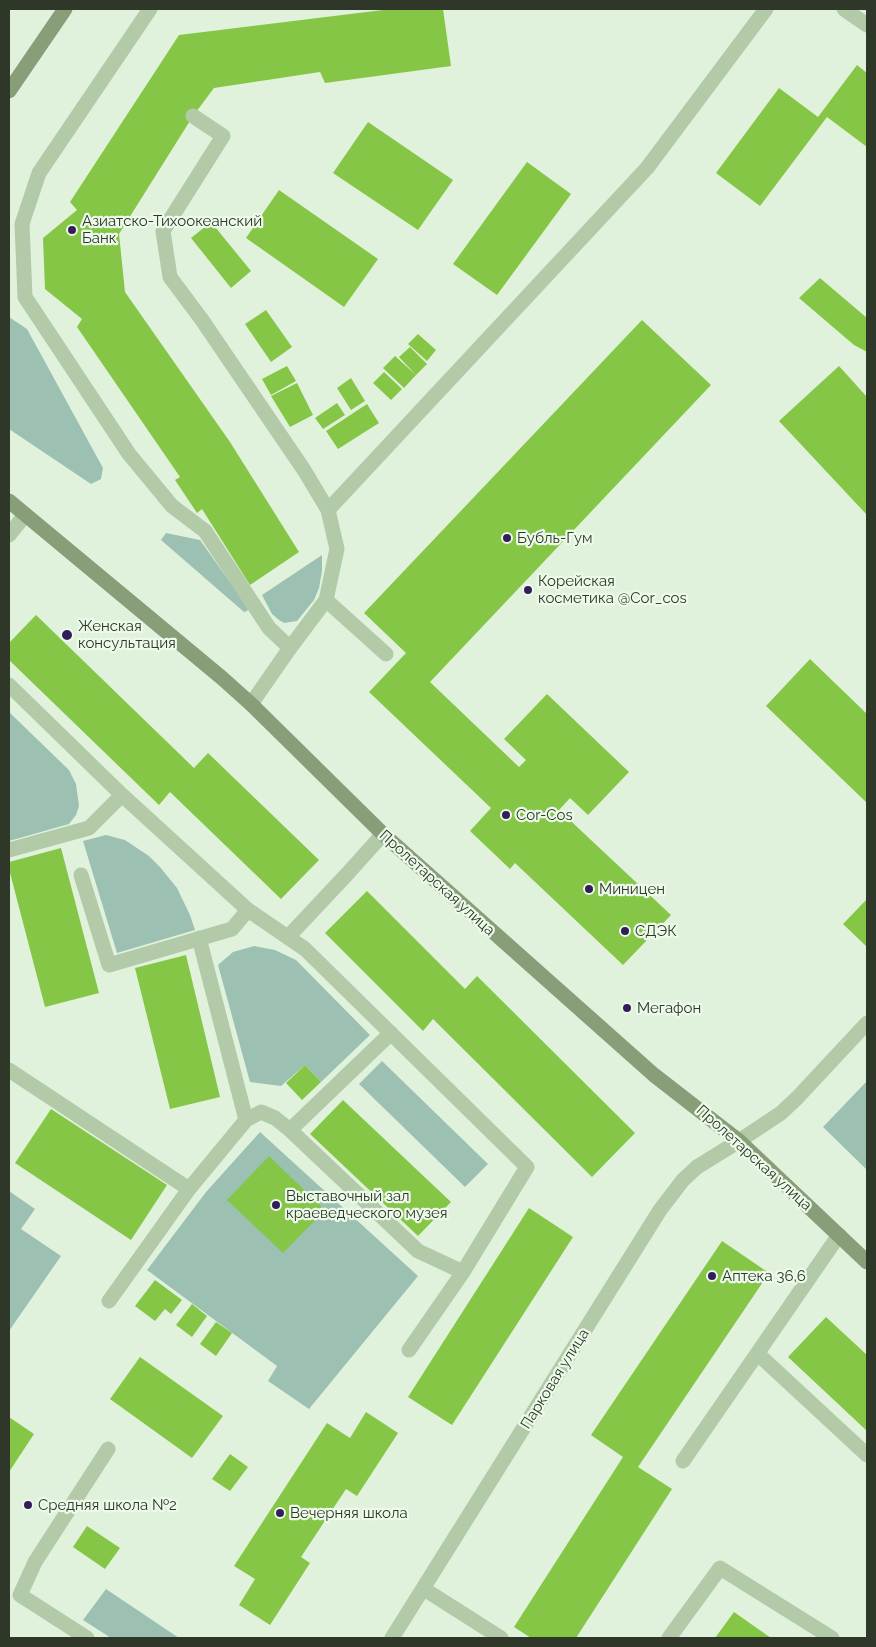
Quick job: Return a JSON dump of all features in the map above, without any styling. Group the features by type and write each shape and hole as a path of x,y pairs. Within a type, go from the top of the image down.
{"street":[{"path":"9,91 65,9"},
{"path":"150,9 39,173 22,224 24,297 129,454 172,506 205,531 269,628 290,648"},
{"path":"328,510 647,168 766,9"},
{"path":"844,9 867,25"},
{"path":"193,116 223,136 163,231 170,278 202,320 304,470 328,510 337,549 326,600 251,704"},
{"name":"Пролетарская улица","path":"9,502 222,678 251,704 383,834 654,1075 739,1141 867,1262"},
{"path":"9,535 26,515"},
{"path":"326,600 386,654"},
{"path":"9,686 122,795 248,910 305,949 527,1167 463,1272 409,1350"},
{"path":"9,850 89,828 122,795"},
{"path":"288,937 383,834"},
{"path":"82,875 109,965 232,929 248,910"},
{"path":"199,938 246,1120"},
{"name":"Парковая улица","path":"392,1638 660,1210 683,1180 697,1168 781,1113 867,1023"},
{"path":"290,1130 391,1033"},
{"path":"9,1070 190,1189"},
{"path":"109,1301 190,1189 246,1120 261,1112 275,1118 290,1130 418,1251 463,1272"},
{"path":"683,1461 839,1235"},
{"path":"758,1354 867,1455"},
{"path":"87,1638 15,1592 108,1449"},
{"path":"669,1638 720,1568 832,1638"},
{"path":"424,1589 501,1638"}],"green space":[{"path":"9,317 27,329 103,468 101,479 91,484 9,429"},
{"path":"166,533 200,540 249,609 244,612 161,540"},
{"path":"322,555 319,588 314,600 297,621 284,623 279,620 272,614 262,595"},
{"path":"9,712 69,770 76,784 79,806 76,815 69,824 9,841"},
{"path":"106,835 125,840 149,856 160,867 177,888 195,930 117,953 83,841"},
{"path":"254,946 275,950 296,960 370,1035 321,1082 305,1065 281,1086 250,1082 218,965 233,952"},
{"path":"382,1061 488,1164 465,1187 359,1084"},
{"path":"867,1081 867,1170 823,1127"},
{"path":"260,1132 418,1276 309,1409 268,1381 277,1366 147,1270 206,1192"},
{"path":"9,1191 35,1209 21,1229 61,1256 9,1331"},
{"path":"106,1589 179,1638 111,1638 83,1620"}],"building":[{"path":"391,9 443,9 451,66 325,83 320,72 214,88 193,116 119,234 125,292 230,442 299,552 250,585 202,509 197,513 175,480 180,477 77,327 82,319 45,289 43,238 77,210 70,202 179,35"},
{"path":"857,65 867,73 867,147 827,117 760,206 716,173 779,88 818,117"},
{"path":"368,122 453,180 418,230 333,173"},
{"path":"527,162 571,194 497,295 453,264"},
{"path":"279,190 378,259 344,307 246,238"},
{"path":"211,222 251,271 231,288 191,238"},
{"path":"820,278 867,318 867,352 854,345 799,298"},
{"path":"266,310 292,347 271,362 245,324"},
{"path":"642,320 711,385 430,682 519,767 526,760 504,739 547,694 629,772 588,815 570,798 559,810 671,915 623,965 515,863 510,869 470,831 491,808 369,692 406,653 364,613"},
{"path":"418,334 436,350 427,361 408,344"},
{"path":"410,347 427,364 416,375 399,357"},
{"path":"395,356 416,375 404,388 383,368"},
{"path":"287,366 296,381 271,395 262,379"},
{"path":"839,366 867,397 867,515 779,421"},
{"path":"384,372 402,389 391,400 373,383"},
{"path":"351,378 365,401 351,410 337,388"},
{"path":"297,383 313,415 290,427 271,396"},
{"path":"337,403 345,415 323,429 315,418"},
{"path":"367,404 379,423 338,449 326,431"},
{"path":"36,615 194,768 208,753 319,860 281,899 170,792 159,805 9,660 9,643"},
{"path":"810,659 867,714 867,803 766,706"},
{"path":"61,848 99,993 45,1007 9,869 9,862"},
{"path":"367,891 465,989 477,976 635,1133 592,1177 433,1019 423,1031 325,933"},
{"path":"867,899 867,947 843,924"},
{"path":"186,955 220,1097 170,1109 135,968"},
{"path":"305,1065 321,1082 302,1100 286,1083"},
{"path":"343,1100 451,1202 418,1236 310,1134"},
{"path":"51,1109 167,1185 131,1240 15,1163"},
{"name":"Выставочный зал краеведческого музея","path":"269,1156 325,1210 283,1253 227,1200"},
{"path":"529,1208 573,1237 452,1425 408,1397"},
{"path":"722,1241 769,1273 638,1467 672,1489 576,1638 531,1638 514,1627 623,1457 591,1435"},
{"path":"155,1280 182,1300 171,1314 165,1309 155,1321 135,1306"},
{"path":"192,1304 207,1316 192,1337 176,1325"},
{"path":"826,1317 867,1355 867,1431 788,1357"},
{"path":"216,1322 232,1333 216,1356 200,1344"},
{"path":"140,1357 223,1416 192,1458 110,1399"},
{"path":"366,1412 398,1433 357,1496 346,1489 301,1557 310,1563 270,1625 239,1605 255,1579 234,1566 327,1423 350,1438"},
{"path":"9,1417 34,1434 9,1472"},
{"path":"230,1454 248,1467 230,1491 212,1479"},
{"path":"87,1526 120,1548 105,1569 73,1547"},
{"path":"734,1612 771,1638 715,1638"}],"place":[{"name":"Азиатско-Тихоокеанский Банк","path":"72,230"},
{"name":"Бубль-Гум","path":"507,538"},
{"name":"Корейская косметика @Cor_cos","path":"528,590"},
{"name":"Женская консультация","path":"67,635"},
{"name":"Cor-Cos","path":"506,815"},
{"name":"Миницен","path":"589,889"},
{"name":"СДЭК","path":"625,931"},
{"name":"Мегафон","path":"627,1008"},
{"name":"Выставочный зал краеведческого музея","path":"276,1205"},
{"name":"Аптека 36,6","path":"712,1276"},
{"name":"Средняя школа №2","path":"28,1505"},
{"name":"Вечерняя школа","path":"280,1513"}]}
